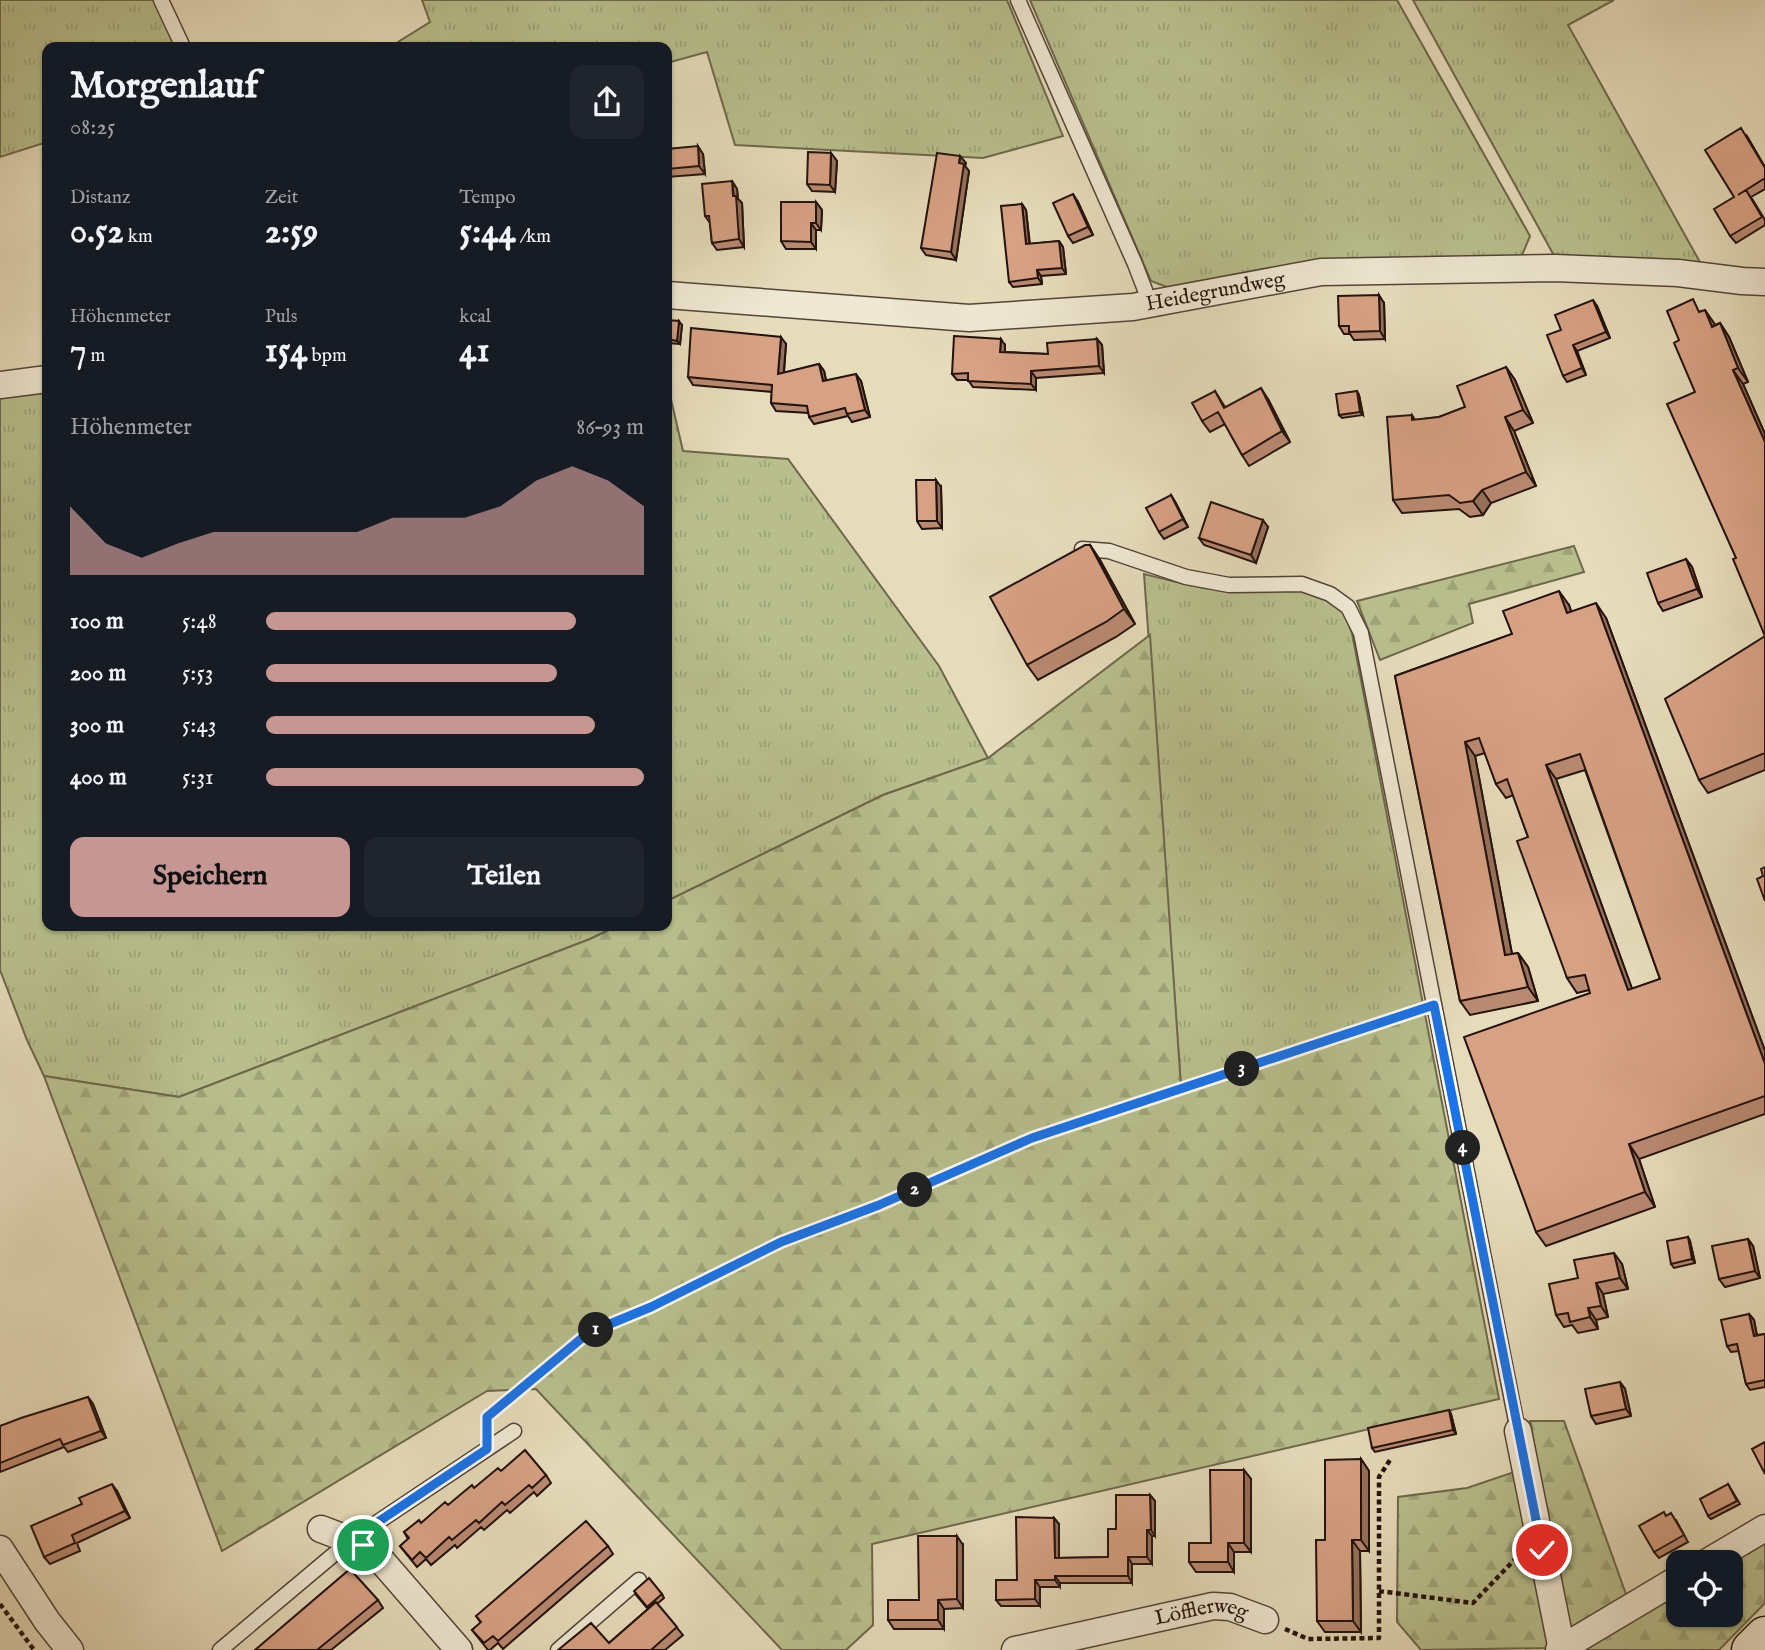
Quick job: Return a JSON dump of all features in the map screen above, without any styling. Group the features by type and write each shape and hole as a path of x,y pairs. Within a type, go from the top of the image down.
{"main road":[{"path":"1751,1650 1765,1636"}],"street":[{"name":"Heidegrundweg","path":"672,295 969,318 1147,304 1321,272 1555,268 1678,273 1765,282"},
{"path":"0,385 42,380"},
{"path":"1518,1431 1561,1649 1666,1586"},
{"path":"1728,1550 1765,1528"},
{"path":"321,1529 374,1552 459,1650"},
{"path":"0,1549 47,1621 70,1650"},
{"name":"Löfflerweg","path":"1015,1650 1213,1606 1230,1608 1265,1620"}],"lane":[{"path":"161,0 181,42"},
{"path":"1018,0 1135,264 1145,290 1147,304"},
{"path":"1082,549 1109,551 1186,578 1229,585 1303,584 1330,594 1348,607 1361,633 1518,1431"},
{"path":"220,1650 351,1540 513,1431"},
{"path":"558,1650 639,1580"}],"path":[{"path":"487,1449 487,1417 588,1333 651,1307 781,1242 879,1205 1032,1138 1434,1005"},
{"path":"1265,1620 1308,1639 1379,1638 1379,1477 1390,1460"},
{"path":"1379,1591 1474,1603 1518,1556 1542,1550"},
{"path":"0,1604 34,1650"}],"green space":[{"path":"0,0 158,0 177,42 42,42 42,144 0,157"},
{"path":"422,0 1007,0 1063,136 983,158 735,145 707,52 672,62 672,42 398,42 430,22"},
{"path":"1030,0 1397,0 1530,236 1520,260 1320,263 1167,287 1151,281"},
{"path":"1413,0 1614,0 1568,25 1701,264 1557,261"},
{"path":"42,389 42,931 607,931 179,1097 44,1076 0,970 0,395"},
{"path":"672,404 683,451 788,459 939,666 988,758 883,795 672,899"},
{"path":"1574,546 1584,572 1469,604 1473,623 1380,660 1357,601"},
{"path":"1144,574 1225,591 1285,590 1315,594 1328,600 1344,614 1352,633 1423,1004 1181,1087"},
{"path":"1150,635 1181,1087 1423,1004 1499,1399 872,1544 873,1625 846,1650 782,1650 536,1389 487,1391 222,1551 44,1076 179,1097 607,931 672,931 672,899 883,795 988,758"},
{"path":"1530,1421 1564,1421 1627,1597 1666,1588 1666,1627 1742,1627 1719,1650 1571,1650"},
{"path":"1514,1472 1548,1648 1421,1650 1397,1622 1398,1497 1467,1488"},
{"path":"1765,1535 1765,1603 1743,1625 1743,1553"}],"building":[{"path":"1741,128 1765,168 1765,178 1738,195 1746,190 1762,217 1730,236 1714,209 1734,197 1705,150"},
{"path":"698,146 699,166 672,169 672,149"},
{"path":"808,152 831,153 830,185 807,184"},
{"path":"937,153 960,156 959,163 964,164 951,252 921,248"},
{"path":"732,181 733,196 736,196 739,239 712,243 709,216 705,216 702,184"},
{"path":"1073,194 1088,227 1068,236 1053,203"},
{"path":"781,202 816,202 816,223 811,223 811,242 781,241"},
{"path":"1022,204 1026,244 1059,241 1062,268 1037,270 1038,278 1009,282 1001,206"},
{"path":"1379,295 1380,331 1349,332 1349,326 1339,326 1338,296"},
{"path":"1693,299 1699,312 1705,310 1712,327 1720,323 1738,368 1733,370 1765,442 1765,636 1733,559 1736,558 1667,404 1695,392 1674,343 1679,340 1667,311"},
{"path":"1593,300 1606,332 1573,345 1582,368 1563,376 1547,335 1561,330 1555,315"},
{"path":"672,320 679,321 677,341 672,340"},
{"path":"691,328 781,337 778,374 819,364 823,381 856,374 865,410 847,414 845,408 809,417 807,406 771,403 772,385 688,377"},
{"path":"954,336 1001,339 1000,352 1048,354 1047,343 1097,339 1099,366 1031,371 1031,384 968,381 968,373 952,374"},
{"path":"1506,367 1523,410 1505,417 1526,472 1482,490 1473,501 1460,503 1449,495 1393,500 1387,417 1412,415 1412,420 1439,417 1465,407 1457,386"},
{"path":"1261,388 1282,431 1242,455 1218,412 1202,421 1192,403 1215,391 1224,408"},
{"path":"1357,391 1360,412 1339,415 1336,394"},
{"path":"916,480 936,480 937,521 917,521"},
{"path":"1171,495 1183,519 1159,532 1146,508"},
{"path":"1211,502 1263,520 1251,555 1199,538"},
{"path":"1085,545 1090,545 1124,609 1106,622 1027,665 990,597"},
{"path":"1686,559 1697,589 1658,603 1647,573"},
{"path":"1559,591 1567,613 1596,603 1765,1064 1765,1096 1629,1144 1645,1192 1536,1232 1464,1037 1590,993 1585,975 1567,978 1517,841 1528,837 1507,779 1496,784 1479,738 1465,742 1505,955 1518,953 1528,987 1460,1001 1395,676 1512,634 1503,611","holes":["1580,754 1660,979 1628,990 1546,765"]},
{"path":"1765,636 1765,753 1699,780 1665,699"},
{"path":"1765,867 1765,901 1757,879 1763,876 1761,869"},
{"path":"1688,1237 1692,1259 1671,1264 1667,1241"},
{"path":"1748,1239 1755,1271 1719,1279 1712,1246"},
{"path":"1614,1253 1620,1278 1596,1283 1601,1306 1588,1308 1590,1317 1570,1322 1568,1313 1556,1315 1549,1284 1578,1278 1574,1260"},
{"path":"1749,1314 1754,1336 1765,1334 1765,1380 1746,1384 1737,1344 1727,1346 1721,1320"},
{"path":"1620,1382 1626,1409 1591,1416 1585,1389"},
{"path":"88,1397 101,1431 63,1445 60,1439 0,1463 0,1426"},
{"path":"1449,1410 1453,1430 1372,1448 1368,1428"},
{"path":"1765,1442 1765,1474 1752,1449"},
{"path":"525,1450 546,1475 532,1488 529,1485 505,1505 502,1502 479,1523 476,1520 452,1540 449,1537 426,1558 420,1552 412,1560 400,1546 409,1538 404,1532 419,1520 421,1523 445,1502 448,1505 472,1485 474,1488 498,1468 501,1471"},
{"path":"1361,1459 1361,1540 1352,1540 1353,1621 1317,1621 1316,1540 1325,1540 1325,1460"},
{"path":"1210,1470 1244,1470 1244,1543 1228,1543 1228,1562 1189,1562 1189,1543 1211,1543"},
{"path":"112,1484 125,1511 72,1535 75,1543 44,1557 31,1526 82,1504 79,1498"},
{"path":"1728,1484 1737,1501 1708,1516 1700,1499"},
{"path":"1116,1495 1150,1495 1151,1530 1147,1530 1147,1557 1128,1557 1128,1576 1055,1576 1055,1580 1035,1580 1035,1599 996,1600 996,1580 1017,1580 1016,1517 1054,1518 1055,1558 1108,1557 1108,1529 1116,1529"},
{"path":"1664,1512 1666,1516 1671,1513 1684,1535 1654,1552 1639,1526"},
{"path":"586,1521 608,1546 498,1641 493,1636 484,1643 472,1630 481,1622 476,1616"},
{"path":"918,1536 957,1536 957,1599 938,1600 938,1620 888,1620 888,1600 919,1600"},
{"path":"350,1569 378,1600 317,1650 255,1650"},
{"path":"649,1578 662,1594 647,1607 634,1591"},
{"path":"656,1602 677,1627 651,1650 558,1650 591,1623 609,1643"}],"route":[{"path":"363,1545 351,1540 487,1449 487,1417 588,1333 651,1307 781,1242 879,1205 1032,1138 1434,1005 1542,1550"}]}
